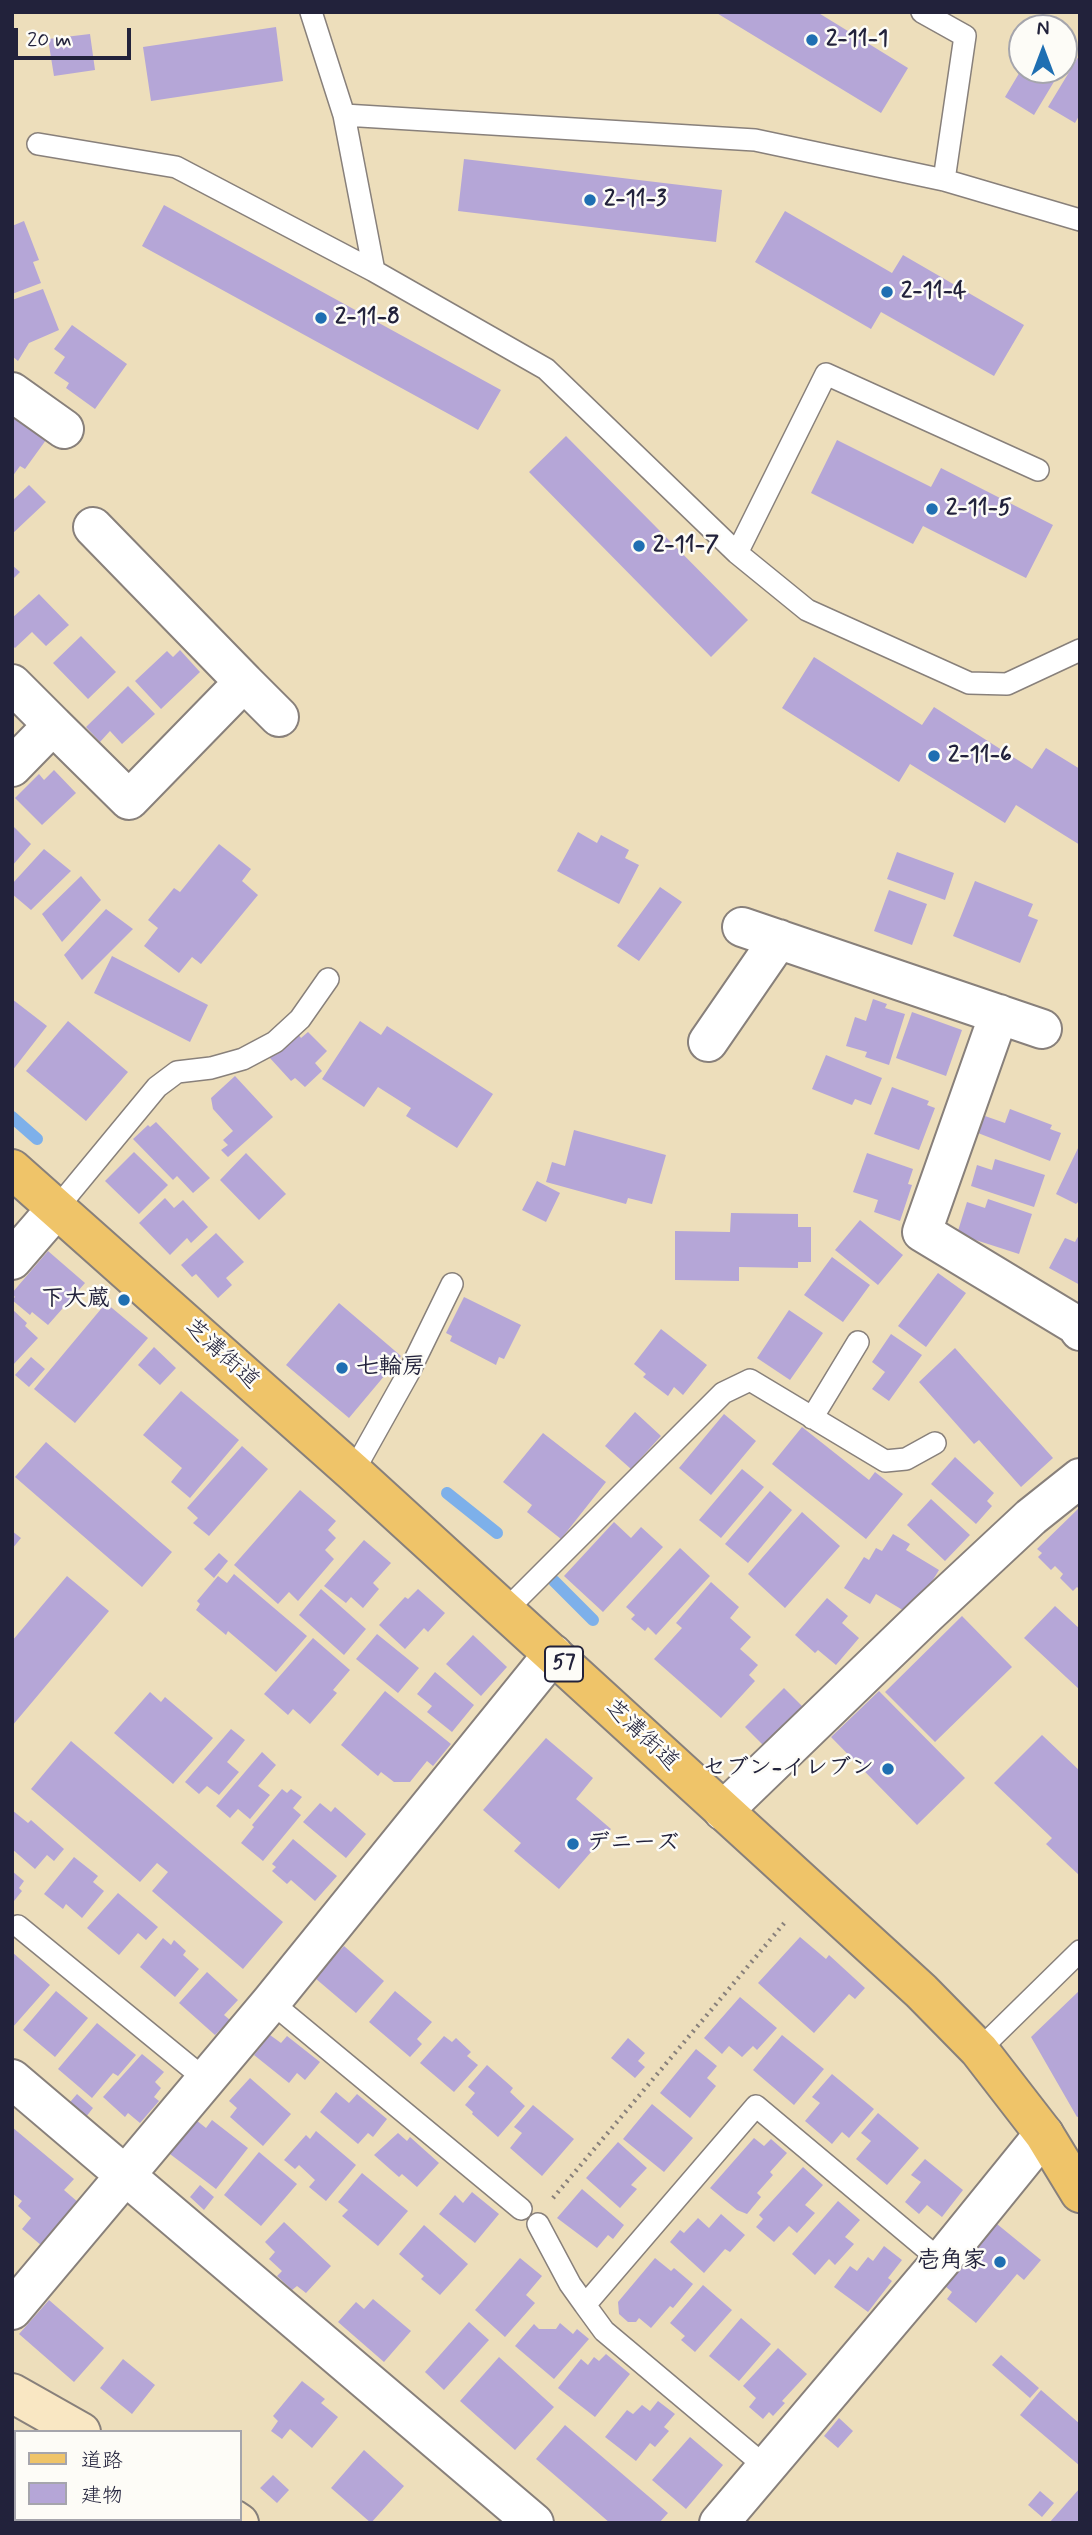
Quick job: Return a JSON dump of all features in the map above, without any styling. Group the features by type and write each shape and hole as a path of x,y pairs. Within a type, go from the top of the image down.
{"main road":[{"name":"芝溝街道","path":"12,1169 353,1472 921,1992 979,2050 1044,2134 1080,2193"}],"street":[{"path":"12,392 64,429"},
{"path":"93,527 279,718"},
{"path":"12,684 130,800 244,682"},
{"path":"12,767 52,725"},
{"path":"742,927 1042,1029"},
{"path":"708,1042 779,939"},
{"path":"999,1014 922,1232 1076,1325 1080,1331"},
{"path":"12,1260 57,1208"},
{"path":"723,1811 1031,1517 1080,1478"},
{"path":"12,2310 271,2002 553,1654"},
{"path":"12,2080 534,2523"},
{"path":"719,2523 941,2261 1044,2134"},
{"path":"12,2393 77,2430"}],"lane":[{"path":"311,12 344,116 374,271"},
{"path":"922,12 965,36 944,180"},
{"path":"344,116 755,140 944,180 1080,220"},
{"path":"38,144 176,167 374,271 546,369 737,553 807,610 969,683 1007,684 1080,650"},
{"path":"737,553 826,374 1038,470"},
{"path":"57,1208 157,1087 177,1072 243,1059 275,1042 300,1019 327,979"},
{"path":"353,1472 409,1372 452,1284"},
{"path":"812,1418 858,1342"},
{"path":"505,1611 723,1393 750,1380 886,1461 906,1459 935,1443"},
{"path":"18,1926 206,2080"},
{"path":"979,2050 1080,1951"},
{"path":"271,2002 521,2209"},
{"path":"585,2305 756,2106 941,2261"},
{"path":"538,2224 570,2284 604,2331 766,2467"}],"path":[{"path":"552,2199 811,1891"}],"building":[{"name":"2-11-1","path":"715,12 817,12 908,68 881,113"},
{"path":"276,27 283,81 151,101 143,47"},
{"path":"90,34 95,70 54,76 48,39"},
{"path":"1080,54 1080,114 1075,123 1048,107 1062,84 1078,84"},
{"path":"1013,84 1053,84 1034,115 1005,97"},
{"name":"2-11-3","path":"464,159 722,190 716,242 458,211"},
{"name":"2-11-8","path":"164,205 501,390 478,430 142,246"},
{"name":"2-11-4","path":"785,211 892,273 903,255 1024,325 994,376 881,312 871,329 755,262"},
{"path":"24,221 39,260 33,262 41,283 12,294 12,226"},
{"path":"43,289 59,330 29,343 18,361 12,356 12,300"},
{"path":"72,325 127,364 95,409 66,388 69,383 54,373 65,357 54,349"},
{"path":"12,416 46,440 25,469 20,466 12,477"},
{"name":"2-11-7","path":"566,436 748,620 711,657 529,472"},
{"name":"2-11-5","path":"837,440 931,487 941,468 1053,525 1026,578 923,526 913,544 811,493"},
{"path":"29,485 46,502 12,534 12,501"},
{"path":"12,565 20,572 12,580"},
{"path":"39,594 69,625 46,646 32,632 15,648 12,645 12,618"},
{"path":"81,636 116,672 88,699 53,663"},
{"path":"180,650 200,672 161,709 135,681 167,651 173,657"},
{"name":"2-11-6","path":"814,657 922,725 934,707 1032,769 1046,748 1080,769 1080,845 1016,805 1005,823 910,764 899,782 782,708"},
{"path":"128,686 155,714 122,744 110,731 100,742 86,727"},
{"path":"54,770 76,793 42,825 15,798 39,774 44,780"},
{"path":"12,825 31,844 12,866"},
{"path":"578,832 597,843 601,835 629,850 625,858 639,865 619,904 557,871"},
{"path":"219,844 251,869 242,881 258,895 201,964 192,957 179,973 144,946 158,928 148,920 174,888 180,892"},
{"path":"44,849 71,871 31,910 12,894 12,884"},
{"path":"897,852 954,873 945,900 887,879"},
{"path":"81,876 101,900 62,942 42,914"},
{"path":"975,881 1033,904 1028,916 1038,920 1020,963 953,936"},
{"path":"660,887 682,902 639,961 617,946"},
{"path":"889,890 927,904 912,945 874,931"},
{"path":"106,909 133,929 82,980 64,955"},
{"path":"112,956 208,1005 190,1042 94,993"},
{"path":"12,999 47,1026 12,1071"},
{"path":"873,999 887,1004 885,1008 905,1014 889,1065 865,1057 867,1052 846,1046 855,1017 866,1021"},
{"path":"912,1012 962,1030 946,1076 896,1058"},
{"path":"68,1021 128,1072 86,1121 26,1071"},
{"path":"360,1021 381,1035 387,1026 493,1094 457,1148 406,1116 411,1108 378,1087 364,1107 322,1079"},
{"path":"308,1032 327,1051 315,1063 322,1071 305,1087 295,1078 291,1081 269,1057 298,1034 301,1038"},
{"path":"826,1055 882,1078 871,1105 855,1099 852,1105 812,1089"},
{"path":"235,1076 273,1117 228,1157 221,1150 228,1145 223,1140 233,1131 213,1109 211,1098"},
{"path":"892,1087 929,1101 927,1105 935,1108 919,1150 874,1134"},
{"path":"1010,1109 1052,1125 1050,1129 1061,1133 1050,1161 978,1133 985,1116 1005,1123"},
{"path":"156,1122 210,1178 193,1193 177,1176 173,1180 133,1139 148,1125 150,1127"},
{"path":"574,1130 666,1155 652,1204 628,1198 626,1204 546,1182 552,1162 565,1166"},
{"path":"1080,1144 1080,1200 1076,1204 1056,1194"},
{"path":"134,1152 168,1185 139,1214 105,1181"},
{"path":"246,1153 286,1194 259,1220 220,1180"},
{"path":"867,1153 913,1169 908,1184 912,1185 900,1221 874,1212 878,1200 853,1192"},
{"path":"995,1159 1045,1175 1034,1207 971,1186 977,1165 992,1170"},
{"path":"537,1181 560,1193 546,1222 522,1210"},
{"path":"165,1198 174,1208 183,1200 208,1227 191,1243 187,1238 170,1255 139,1223"},
{"path":"988,1199 1032,1214 1019,1254 957,1234 967,1202 985,1208"},
{"path":"731,1213 798,1214 798,1227 811,1227 811,1262 798,1262 798,1268 739,1267 739,1281 675,1280 675,1231 730,1232"},
{"path":"860,1220 903,1255 878,1285 835,1250"},
{"path":"216,1233 244,1262 226,1278 232,1285 218,1298 196,1274 192,1277 181,1265"},
{"path":"1080,1233 1080,1285 1049,1268 1065,1238 1075,1242"},
{"path":"48,1251 85,1283 48,1325 12,1300 15,1297 12,1293"},
{"path":"832,1257 870,1285 843,1322 804,1295"},
{"path":"938,1273 966,1293 926,1347 898,1326"},
{"path":"464,1297 521,1325 504,1359 499,1357 496,1365 450,1341 452,1336 446,1333"},
{"path":"106,1303 148,1338 75,1423 34,1389"},
{"path":"339,1303 401,1356 349,1418 286,1365"},
{"path":"12,1309 38,1338 12,1366"},
{"path":"789,1310 823,1333 790,1380 757,1358"},
{"path":"661,1329 707,1365 683,1395 674,1387 668,1396 643,1377 646,1374 634,1364"},
{"path":"891,1334 922,1355 889,1401 872,1389 885,1372 872,1362"},
{"path":"154,1347 176,1368 160,1385 138,1365"},
{"path":"955,1348 1053,1458 1021,1487 979,1440 974,1444 919,1382"},
{"path":"31,1357 45,1369 29,1387 15,1375"},
{"path":"181,1391 239,1440 190,1498 171,1482 182,1468 143,1435"},
{"path":"635,1412 661,1436 631,1469 605,1446"},
{"path":"724,1414 756,1441 711,1495 679,1468"},
{"path":"802,1427 869,1480 875,1472 903,1494 866,1539 772,1464"},
{"path":"543,1433 606,1482 561,1539 527,1512 532,1505 503,1482"},
{"path":"46,1442 172,1552 142,1587 15,1477"},
{"path":"242,1446 268,1469 209,1536 193,1523 198,1518 187,1508"},
{"path":"955,1457 994,1493 987,1501 992,1506 976,1524 931,1484"},
{"path":"742,1469 764,1487 721,1538 699,1520"},
{"path":"300,1490 336,1521 328,1530 336,1538 325,1550 334,1559 298,1601 289,1592 278,1604 234,1565"},
{"path":"770,1491 792,1510 748,1563 725,1544"},
{"path":"931,1499 970,1535 945,1561 907,1525"},
{"path":"1080,1507 1080,1590 1077,1587 1073,1591 1060,1578 1063,1574 1055,1566 1051,1570 1038,1557 1042,1553 1037,1549"},
{"path":"802,1512 840,1546 785,1608 748,1574"},
{"path":"614,1522 631,1538 641,1527 663,1547 603,1612 564,1576"},
{"path":"12,1531 21,1538 12,1549"},
{"path":"893,1534 910,1544 906,1550 939,1570 920,1601 915,1598 906,1612 876,1594 870,1604 844,1588 864,1557 869,1560 876,1548 882,1551"},
{"path":"364,1540 391,1563 373,1583 379,1589 363,1608 351,1597 346,1603 324,1586"},
{"path":"680,1548 710,1576 656,1635 648,1627 645,1631 631,1619 635,1615 626,1607"},
{"path":"219,1553 228,1561 214,1578 204,1569"},
{"path":"234,1574 307,1636 276,1672 228,1631 226,1635 196,1610 200,1604 197,1601 218,1576 227,1583"},
{"path":"67,1576 109,1611 12,1726 12,1641"},
{"path":"711,1582 739,1607 730,1618 751,1637 740,1649 758,1665 749,1675 755,1681 721,1718 654,1659 682,1628 676,1623"},
{"path":"321,1589 366,1629 344,1655 299,1615"},
{"path":"418,1589 445,1613 428,1632 424,1628 405,1649 379,1625 405,1597 408,1599"},
{"path":"827,1598 848,1616 842,1623 859,1638 836,1665 818,1650 815,1653 795,1635"},
{"path":"1055,1606 1080,1629 1080,1690 1024,1638"},
{"path":"962,1616 1012,1667 935,1742 885,1692"},
{"path":"377,1634 419,1668 398,1693 356,1659"},
{"path":"473,1635 507,1667 481,1696 446,1664"},
{"path":"313,1638 350,1670 333,1690 337,1693 310,1724 293,1709 288,1715 264,1694"},
{"path":"435,1672 474,1705 452,1732 427,1712 432,1706 417,1694"},
{"path":"784,1688 803,1707 764,1746 745,1727"},
{"path":"385,1691 451,1744 433,1766 427,1761 410,1782 394,1782 381,1772 378,1776 341,1745"},
{"path":"879,1691 965,1778 917,1825 831,1737"},
{"path":"150,1692 161,1702 165,1697 213,1738 173,1784 114,1733"},
{"path":"231,1729 245,1740 227,1762 239,1772 219,1795 207,1786 199,1794 185,1782"},
{"path":"1042,1735 1080,1771 1080,1876 1046,1844 1052,1838 994,1783"},
{"path":"546,1738 593,1778 576,1799 611,1829 559,1889 514,1851 521,1843 483,1810"},
{"path":"71,1741 283,1922 243,1969 152,1891 168,1872 157,1863 140,1882 31,1789"},
{"path":"262,1752 276,1765 258,1786 270,1795 250,1819 238,1809 230,1818 216,1806"},
{"path":"282,1789 287,1793 291,1789 302,1797 293,1808 301,1815 263,1861 241,1843 254,1827 252,1825"},
{"path":"320,1803 331,1812 335,1807 366,1834 346,1858 303,1822"},
{"path":"12,1810 28,1823 31,1820 64,1849 54,1861 47,1855 35,1869 12,1849"},
{"path":"293,1839 337,1876 315,1901 291,1880 287,1884 272,1871 276,1867 272,1864"},
{"path":"74,1857 98,1876 93,1882 104,1891 82,1918 66,1904 63,1909 44,1894"},
{"path":"12,1871 24,1881 19,1888 22,1891 14,1901"},
{"path":"118,1893 158,1927 146,1940 138,1933 119,1955 87,1928"},
{"path":"800,1937 826,1959 829,1955 865,1988 855,1999 849,1994 814,2033 758,1983"},
{"path":"163,1938 171,1945 174,1940 186,1951 183,1955 199,1969 175,1997 140,1967"},
{"path":"344,1946 384,1981 356,2013 315,1978"},
{"path":"12,1952 50,1985 12,2028"},
{"path":"207,1972 238,2000 224,2015 230,2020 215,2035 179,2003"},
{"path":"1080,1990 1080,2116 1077,2117 1031,2037"},
{"path":"56,1991 88,2018 55,2057 23,2030"},
{"path":"395,1991 432,2022 417,2039 422,2044 410,2057 369,2022"},
{"path":"740,1997 777,2028 757,2050 753,2046 742,2057 729,2046 722,2054 704,2038"},
{"path":"97,2023 136,2055 118,2076 113,2073 92,2098 58,2069"},
{"path":"270,2035 281,2043 287,2036 320,2062 305,2080 297,2073 289,2083 254,2055"},
{"path":"782,2035 824,2069 794,2105 753,2070"},
{"path":"444,2036 452,2042 456,2038 471,2052 467,2056 478,2065 454,2092 420,2063"},
{"path":"628,2038 645,2053 638,2061 645,2067 635,2078 611,2058"},
{"path":"696,2049 717,2066 707,2078 716,2086 690,2118 660,2093"},
{"path":"142,2054 164,2072 155,2082 161,2088 154,2097 159,2101 140,2123 128,2113 125,2117 103,2097"},
{"path":"487,2065 513,2088 510,2092 525,2106 498,2137 465,2105 475,2093 468,2087"},
{"path":"832,2074 874,2109 849,2138 842,2132 832,2144 805,2121 820,2103 812,2097"},
{"path":"250,2078 291,2114 263,2146 230,2117 237,2108 229,2101"},
{"path":"336,2092 349,2103 357,2094 387,2119 373,2137 368,2133 358,2144 320,2112"},
{"path":"77,2094 93,2108 82,2122 65,2108"},
{"path":"652,2104 693,2138 664,2172 623,2139"},
{"path":"533,2105 574,2139 542,2176 510,2148 522,2133 514,2127"},
{"path":"878,2113 919,2148 887,2185 856,2159 871,2141 861,2133"},
{"path":"196,2120 206,2128 212,2120 248,2148 216,2189 170,2154"},
{"path":"12,2127 74,2179 64,2190 79,2203 42,2246 22,2229 31,2218 18,2206 22,2201 12,2193"},
{"path":"316,2131 356,2165 326,2201 309,2187 315,2180 299,2165 295,2169 284,2160 306,2135 310,2139"},
{"path":"398,2133 407,2141 410,2137 439,2163 417,2187 402,2174 399,2177 374,2155"},
{"path":"754,2138 764,2146 771,2139 787,2153 770,2172 773,2175 757,2193 761,2197 747,2214 737,2210 710,2188"},
{"path":"618,2142 647,2168 631,2185 637,2189 620,2208 586,2178"},
{"path":"259,2152 297,2184 261,2226 224,2195"},
{"path":"925,2159 963,2190 942,2217 927,2205 919,2214 905,2202 921,2182 911,2175"},
{"path":"803,2167 823,2185 805,2205 815,2213 797,2233 789,2226 774,2242 756,2227 763,2219 759,2215"},
{"path":"362,2173 408,2211 378,2246 342,2216 348,2210 338,2202"},
{"path":"200,2185 214,2197 204,2210 190,2197"},
{"path":"582,2189 624,2225 613,2239 608,2235 597,2248 557,2218"},
{"path":"472,2192 499,2214 475,2243 439,2214 455,2195 463,2203"},
{"path":"838,2201 860,2220 845,2237 854,2244 835,2265 829,2259 815,2275 792,2254"},
{"path":"721,2214 745,2235 730,2252 725,2249 704,2273 670,2242 680,2230 684,2233 698,2218 709,2228"},
{"path":"284,2222 331,2266 306,2293 297,2286 292,2290 277,2276 282,2271 269,2259 275,2252 265,2242"},
{"path":"997,2224 1041,2260 1024,2280 1017,2274 976,2323 947,2299 952,2292 945,2286"},
{"path":"424,2225 468,2264 440,2295 421,2279 424,2276 399,2254"},
{"path":"884,2246 902,2260 888,2278 892,2281 868,2312 834,2287 850,2266 857,2271 868,2257 873,2261"},
{"path":"520,2258 542,2276 526,2295 535,2303 505,2337 475,2310"},
{"path":"655,2258 671,2271 674,2268 693,2284 673,2308 670,2306 651,2328 639,2318 636,2322 628,2322 619,2314 618,2302"},
{"path":"703,2285 732,2310 695,2352 681,2340 685,2336 670,2323"},
{"path":"373,2299 411,2331 384,2362 338,2322 356,2302 364,2309"},
{"path":"49,2300 104,2348 74,2382 19,2334"},
{"path":"741,2318 771,2344 739,2381 709,2356"},
{"path":"469,2322 489,2340 444,2390 425,2372"},
{"path":"560,2323 573,2334 577,2329 589,2339 554,2379 515,2346 534,2324 539,2329 556,2329"},
{"path":"778,2348 807,2374 782,2401 785,2403 773,2416 769,2412 763,2419 749,2407 756,2398 743,2386"},
{"path":"606,2354 630,2374 595,2417 558,2388 581,2359 588,2365 594,2357 599,2361"},
{"path":"1001,2355 1039,2388 1030,2398 992,2365"},
{"path":"499,2357 554,2407 515,2450 460,2401"},
{"path":"123,2359 155,2385 132,2414 100,2388"},
{"path":"302,2381 325,2399 321,2403 338,2417 312,2448 290,2429 282,2439 271,2431 278,2421 273,2416"},
{"path":"1041,2390 1080,2424 1080,2466 1020,2415"},
{"path":"658,2401 675,2414 664,2427 669,2431 655,2447 650,2443 636,2461 605,2437 627,2410 633,2414 642,2405 650,2411"},
{"path":"839,2418 853,2431 838,2448 824,2436"},
{"path":"565,2425 668,2513 659,2523 610,2523 536,2459"},
{"path":"690,2437 723,2465 686,2509 652,2480"},
{"path":"364,2450 404,2486 371,2523 331,2488"},
{"path":"273,2475 289,2490 277,2503 260,2488"},
{"path":"1080,2488 1080,2523 1049,2523"},
{"path":"1040,2491 1054,2503 1042,2517 1028,2505"}],"waterway":[{"path":"12,1117 37,1139"},
{"path":"447,1493 497,1533"},
{"path":"554,1581 593,1620"}],"place":[{"name":"2-11-1","path":"812,40"},
{"name":"2-11-3","path":"590,200"},
{"name":"2-11-4","path":"887,292"},
{"name":"2-11-8","path":"321,318"},
{"name":"2-11-5","path":"932,509"},
{"name":"2-11-7","path":"639,546"},
{"name":"2-11-6","path":"934,756"},
{"name":"下大蔵","path":"124,1300"},
{"name":"七輪房","path":"342,1368"},
{"name":"セブン-イレブン","path":"888,1769"},
{"name":"デニーズ","path":"573,1844"},
{"name":"壱角家","path":"1000,2262"}]}
